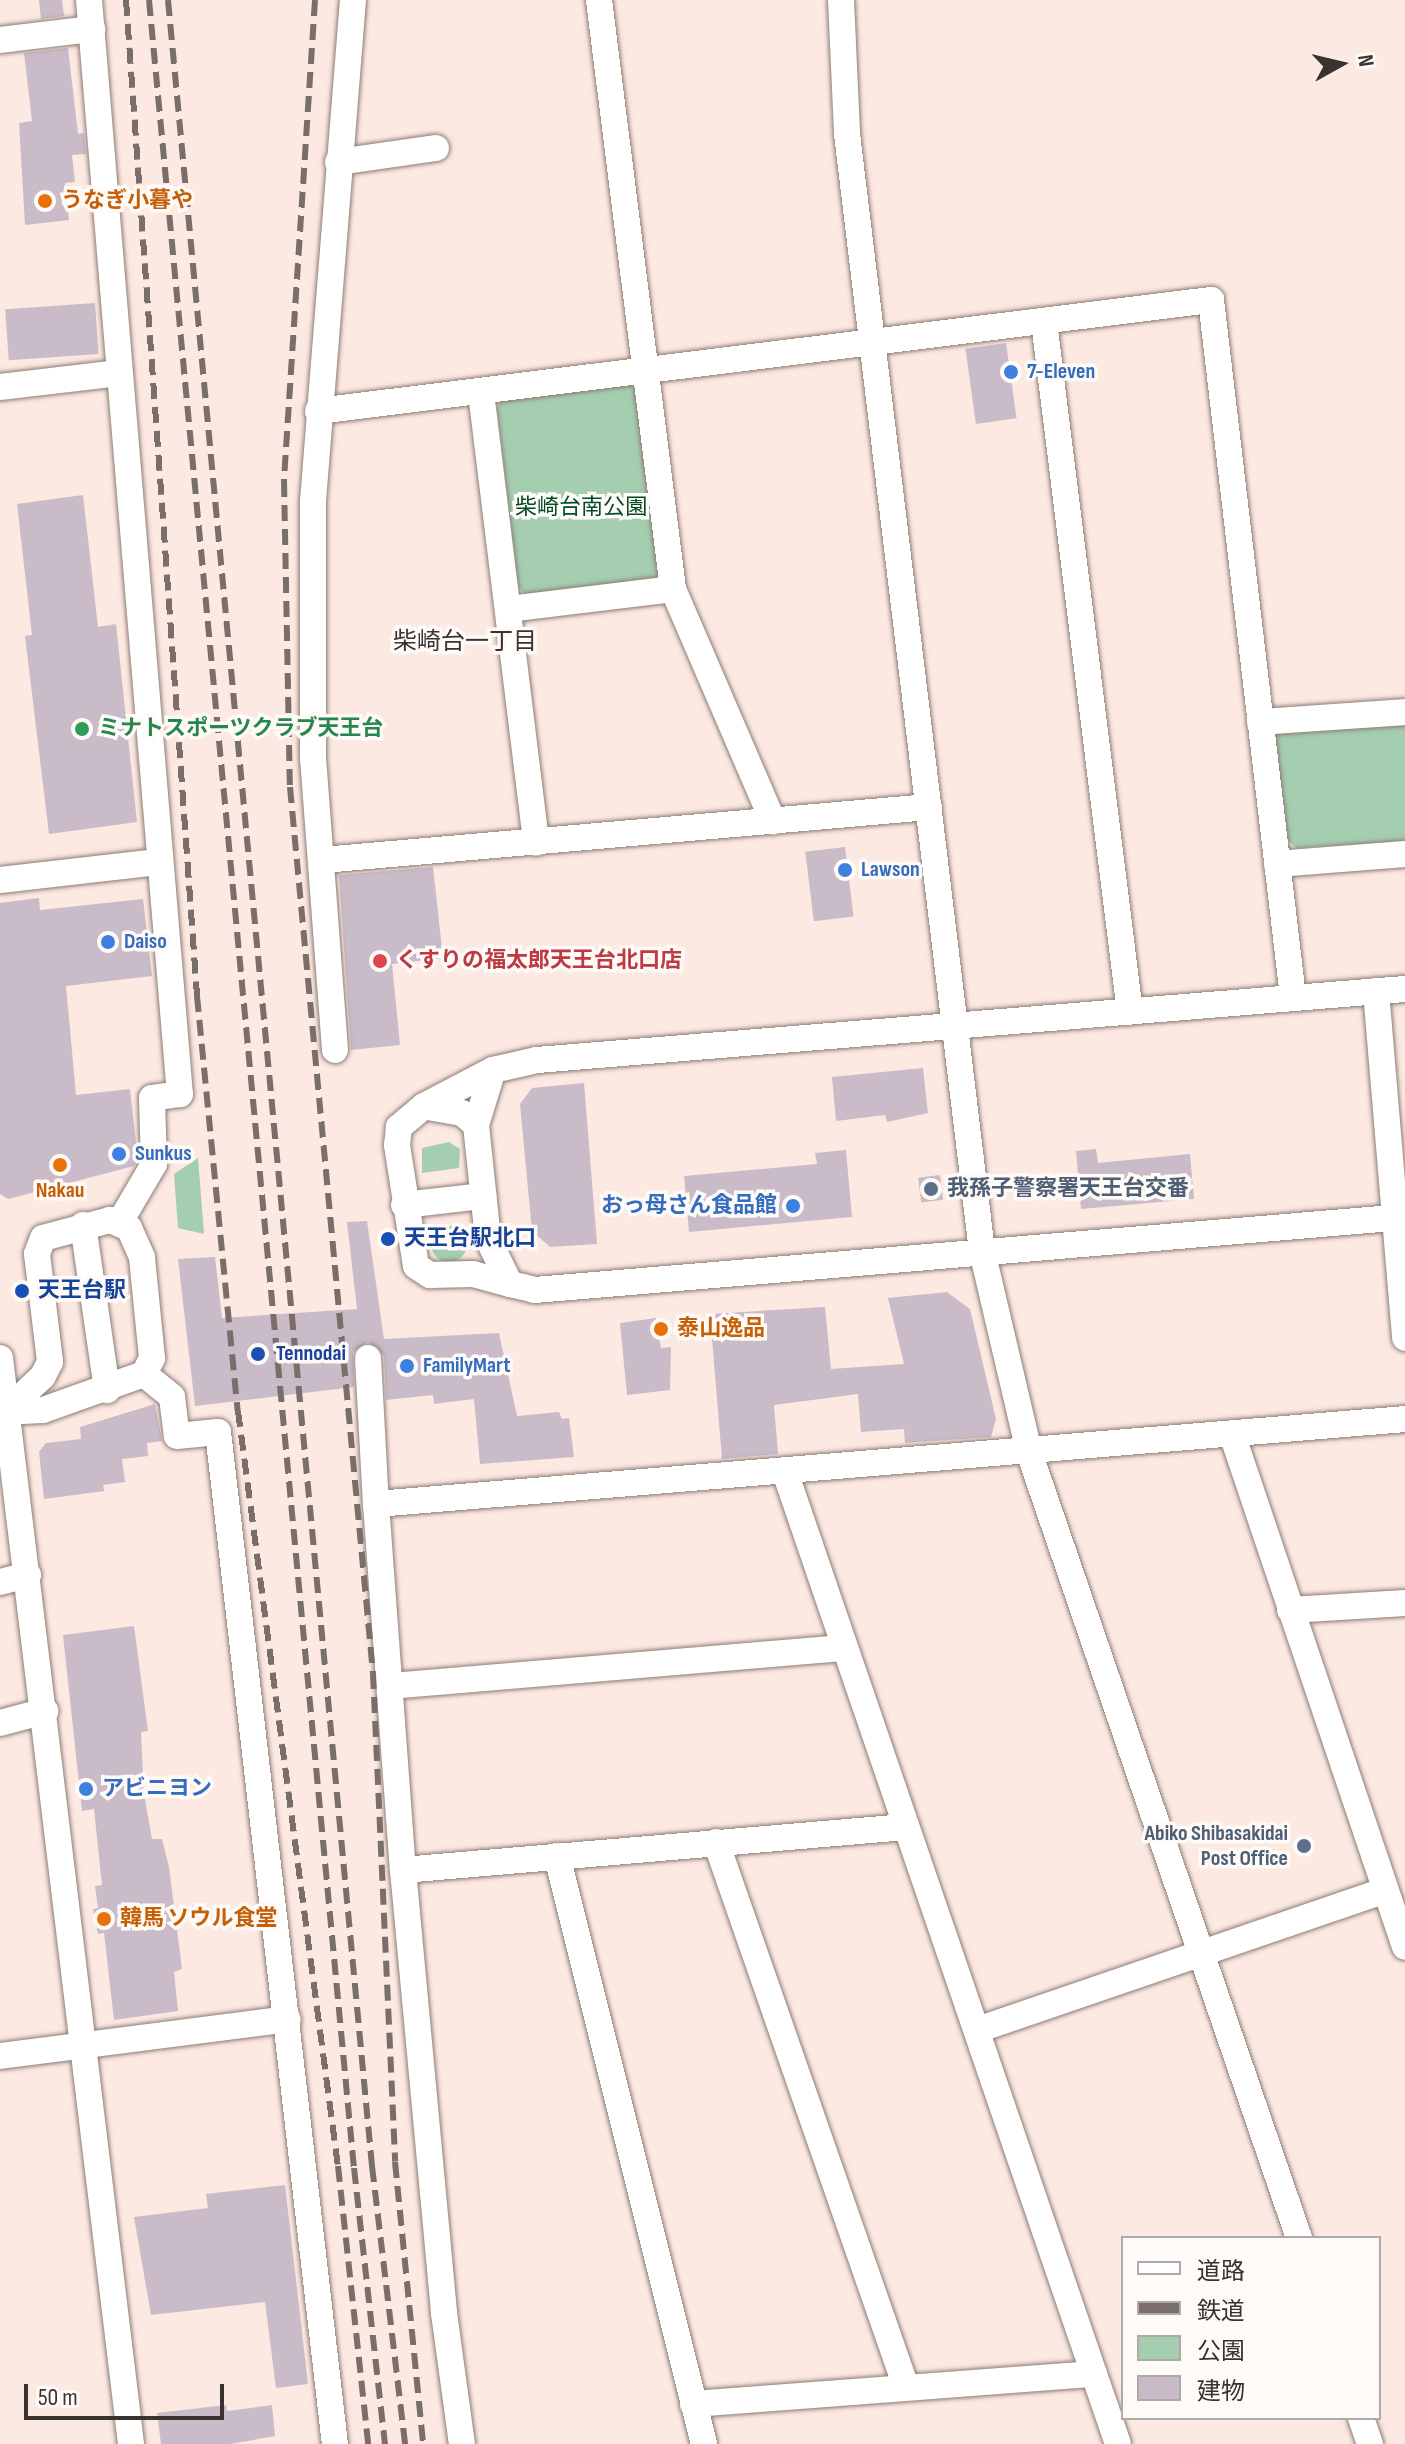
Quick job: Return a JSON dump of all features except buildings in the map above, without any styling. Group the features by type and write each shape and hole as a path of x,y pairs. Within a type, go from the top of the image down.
{"street":[{"path":"89,0 158,862 180,1094 152,1098 154,1164 120,1222"},
{"path":"335,1050 313,758 318,411 353,0"},
{"path":"599,0 673,589 773,821"},
{"path":"841,0 847,134 982,1251 1029,1452 1298,2236"},
{"path":"0,40 92,29"},
{"path":"338,162 436,148"},
{"path":"318,411 1211,300 1293,997"},
{"path":"1044,322 1130,1012"},
{"path":"0,387 119,373"},
{"path":"481,393 536,843"},
{"path":"508,609 673,589"},
{"path":"1260,722 1405,712"},
{"path":"323,860 929,807"},
{"path":"1277,864 1405,854"},
{"path":"0,880 158,862"},
{"path":"1400,1218 535,1290 473,1274 430,1275 416,1266 404,1205 399,1127 424,1106 493,1070 537,1060 1405,989"},
{"path":"1376,991 1400,1218 1405,1338"},
{"path":"493,1070 476,1125 488,1239 510,1284"},
{"path":"424,1106 454,1110 476,1125"},
{"path":"404,1205 483,1196"},
{"path":"120,1222 129,1228 142,1257 152,1358 144,1374 107,1390 43,1410 4,1411 43,1376 50,1362 39,1245 51,1234 83,1225 120,1222"},
{"path":"83,1225 107,1390"},
{"path":"473,1274 481,1266 488,1239"},
{"path":"0,1358 4,1411 45,1711 131,2444"},
{"path":"368,1358 403,1870 444,2313 462,2444"},
{"path":"144,1374 172,1397 177,1436 218,1432 335,2444"},
{"path":"376,1504 1405,1419"},
{"path":"1232,1434 1405,1947"},
{"path":"785,1472 1118,2444"},
{"path":"0,1582 28,1575"},
{"path":"1290,1610 1405,1603"},
{"path":"390,1686 844,1648"},
{"path":"0,1723 45,1711"},
{"path":"403,1870 906,1827"},
{"path":"716,1842 906,2387"},
{"path":"557,1856 704,2444"},
{"path":"977,2030 1385,1890"},
{"path":"0,2056 288,2019"},
{"path":"693,2404 1094,2374"},
{"path":"1362,2420 1370,2444"}],"green space":[{"name":"柴崎台南公園","path":"628,383 638,392 661,571 654,581 527,596 518,587 497,407 503,399"},
{"path":"1405,720 1405,841 1296,848 1285,838 1273,738 1281,730"},
{"path":"449,1142 460,1149 459,1168 422,1173 422,1148"},
{"path":"198,1158 204,1234 178,1228 174,1174"},
{"path":"449,1226 462,1231 467,1244 462,1257 449,1262 436,1257 431,1244 436,1231"}],"railway":[{"path":"126,0 197,996 238,1411 338,2166 368,2444"},
{"path":"149,0 354,2168 385,2444"},
{"path":"168,0 372,2166 405,2444"},
{"path":"315,0 284,481 290,787 373,1673 395,2162 423,2444"}],"place":[{"name":"うなぎ小暮や","path":"45,201"},
{"name":"7-Eleven","path":"1011,372"},
{"name":"ミナトスポーツクラブ天王台","path":"82,729"},
{"name":"Lawson","path":"845,870"},
{"name":"Daiso","path":"108,942"},
{"name":"くすりの福太郎天王台北口店","path":"380,961"},
{"name":"Sunkus","path":"119,1154"},
{"name":"Nakau","path":"60,1165"},
{"name":"我孫子警察署天王台交番","path":"931,1189"},
{"name":"おっ母さん食品館","path":"793,1206"},
{"name":"天王台駅北口","path":"388,1239"},
{"name":"天王台駅","path":"22,1291"},
{"name":"泰山逸品","path":"661,1329"},
{"name":"Tennodai","path":"258,1354"},
{"name":"FamilyMart","path":"407,1366"},
{"name":"アビニヨン","path":"86,1789"},
{"name":"Abiko Shibasakidai Post Office","path":"1304,1846"},
{"name":"韓馬 ソウル食堂","path":"104,1919"}],"district":[{"name":"柴崎台一丁目","path":"465,642"}]}
